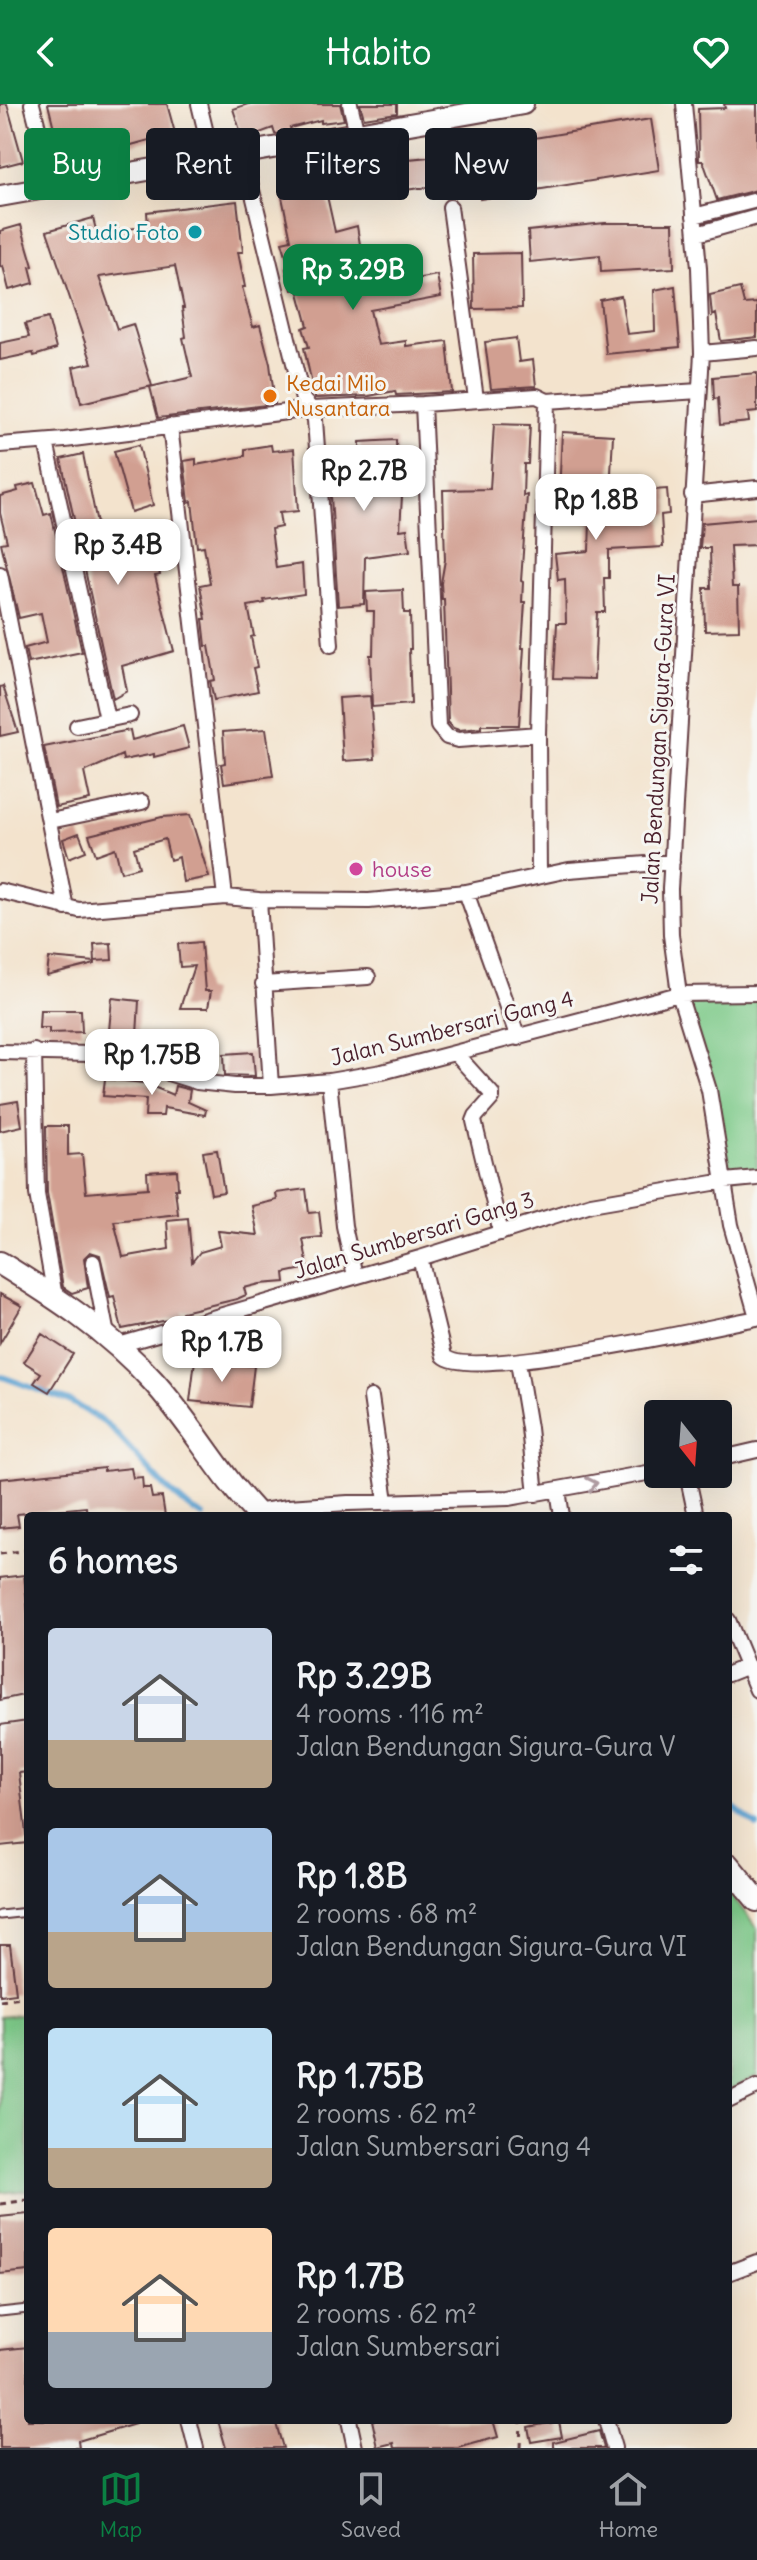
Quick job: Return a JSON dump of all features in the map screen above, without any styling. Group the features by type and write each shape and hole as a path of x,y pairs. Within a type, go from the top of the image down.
{"main road":[{"path":"386,128 523,104"},
{"path":"0,196 24,192"},
{"path":"0,1263 55,1297 113,1340 153,1381 258,1512"},
{"path":"732,1870 757,1900"}],"street":[{"path":"32,104 38,128"},
{"path":"199,104 205,128"},
{"path":"350,104 356,128"},
{"name":"Jalan Bendungan Sigura-Gura VI","path":"684,104 697,234 702,353 672,862 671,935 679,994 709,1090 725,1181"},
{"path":"254,200 303,400 315,420 331,645"},
{"path":"694,216 757,200"},
{"path":"450,207 476,399"},
{"path":"697,234 757,217"},
{"path":"702,353 757,348"},
{"path":"1,441 46,442 311,409 537,396 547,401 699,391"},
{"path":"539,875 538,734 547,401"},
{"path":"423,404 438,726 447,737 458,740 538,734"},
{"path":"170,426 225,897"},
{"path":"46,442 107,719"},
{"path":"692,495 757,488"},
{"path":"0,574 66,908"},
{"path":"77,726 130,715"},
{"path":"50,821 142,802"},
{"path":"0,891 79,910 225,897 369,901 466,892 569,870 672,862"},
{"path":"466,892 518,1038"},
{"path":"259,900 271,1086"},
{"path":"263,984 368,977"},
{"name":"Jalan Sumbersari Gang 4","path":"0,1052 136,1055 150,1058 171,1074 197,1082 271,1086 382,1072 679,994 757,993"},
{"path":"34,1051 37,1194 55,1297"},
{"path":"455,1053 492,1094 474,1121 501,1233"},
{"path":"329,1081 344,1226 355,1276"},
{"name":"Jalan Sumbersari Gang 3","path":"113,1340 420,1258 591,1204 757,1178"},
{"path":"420,1258 444,1356 455,1362 518,1362 757,1318 731,1225 725,1181"},
{"path":"93,1262 113,1340"},
{"path":"518,1362 536,1494"},
{"path":"371,1397 386,1501"},
{"path":"732,1456 757,1450"},
{"path":"270,1512 386,1501 483,1499 536,1494 644,1474"},
{"path":"690,1488 695,1512"},
{"path":"558,1490 561,1512"},
{"path":"732,1629 757,1690"},
{"path":"732,1672 748,1666"},
{"path":"732,2099 757,2087"},
{"path":"732,2271 757,2262"},
{"path":"190,2424 196,2448"},
{"path":"350,2424 355,2448"},
{"path":"607,2424 614,2448"}],"lane":[{"path":"0,1915 24,1912"},
{"path":"0,2312 24,2309"}],"path":[{"path":"0,1554 24,1551"},
{"path":"0,2000 24,1997"},
{"path":"0,2204 24,2201"},
{"path":"520,2448 521,2424"}],"green space":[{"path":"757,998 757,1175 732,1177 715,1091 688,1003 692,999"},
{"path":"732,1895 757,1929 757,2076 732,2089"},
{"path":"24,2014 24,2190 0,2193 0,2017"}],"building":[{"path":"0,104 7,104 23,161 0,167"},
{"path":"48,104 167,104 174,128 146,128 146,141 130,145 130,128 54,128"},
{"path":"248,104 340,104 344,120 321,123 321,120 290,128 276,128 275,134 273,128 260,133 260,128 239,128 233,109"},
{"path":"360,104 397,104 397,113 364,118"},
{"path":"724,104 757,104 757,190 717,200 703,161 699,161 698,109 725,108"},
{"path":"651,119 659,170 537,190 537,137"},
{"path":"425,157 425,188 409,189 409,159"},
{"path":"283,200 328,200 335,232 357,226 367,288 437,275 441,297 370,310 378,345 406,341 406,346 447,341 452,392 396,395 395,391 369,396 315,398 304,348 309,347 303,328 308,326 298,289 292,290 286,269 290,268 282,242 291,240"},
{"path":"237,201 243,252 238,252 245,287 242,287 253,327 260,325 270,364 275,404 158,418 150,387 192,377 183,338 186,337 184,308 175,266 99,277 117,329 133,324 152,386 81,403 73,367 92,363 47,231 93,218 97,234 148,226 147,212"},
{"path":"605,223 673,223 674,268 601,272 600,255 530,262 528,231"},
{"path":"21,225 33,266 30,267 34,283 9,290 3,266 0,267 0,231"},
{"path":"521,253 522,308 474,309 473,254"},
{"path":"675,286 680,347 606,354 600,300 621,296 627,334 655,331 654,290"},
{"path":"740,288 744,304 757,303 757,337 721,341 716,314 712,316 710,295"},
{"path":"48,318 56,349 34,356 33,353 0,360 0,343 29,337 25,324"},
{"path":"516,338 519,362 533,360 536,386 491,389 485,342"},
{"path":"757,373 757,412 748,413 749,422 720,425 713,377"},
{"path":"494,424 530,425 528,464 524,464 523,496 527,495 521,581 522,602 525,602 519,725 481,725 481,728 459,730 448,722 441,583 445,560 443,490 490,489"},
{"path":"562,432 613,435 610,493 667,489 669,514 661,515 663,547 609,550 609,578 604,578 605,612 597,612 594,679 554,678 557,623 566,623 565,579 558,580 555,554 589,551 590,522 554,523 554,494 559,494"},
{"path":"396,440 398,496 402,496 400,530 407,529 410,551 365,557 364,604 338,606 328,449 360,449 360,442"},
{"path":"139,445 153,505 131,512 114,451"},
{"path":"271,445 272,451 294,449 298,511 279,513 281,527 271,529 276,568 302,564 304,594 264,600 265,603 248,606 254,636 251,637 257,667 253,668 258,691 214,700 210,681 215,680 209,646 206,646 203,619 206,619 200,585 210,583 204,546 197,547 184,461 196,459 196,465 245,456 245,449"},
{"path":"83,454 103,553 152,541 160,575 155,576 174,651 122,666 127,691 113,699 61,459"},
{"path":"35,483 44,515 51,513 82,652 28,663 25,648 47,642 41,613 19,618 1,543 7,542 0,513 0,496 18,491 17,487"},
{"path":"757,518 757,545 730,546 732,587 738,587 739,630 705,631 704,588 711,588 710,548 700,548 702,523"},
{"path":"403,590 404,613 410,613 411,704 372,707 370,655 373,655 374,611 367,611 366,592"},
{"path":"3,686 18,732 0,736 0,687"},
{"path":"370,696 375,759 343,761 339,698"},
{"path":"183,726 189,748 154,757 154,754 123,760 122,755 84,772 90,800 56,807 44,747 130,730 132,740"},
{"path":"266,729 273,776 224,783 221,764 225,763 223,732"},
{"path":"190,815 209,877 183,882 179,857 170,860 165,839 134,848 139,867 121,872 115,848 96,855 89,835 162,817"},
{"path":"79,833 86,851 69,858 63,839"},
{"path":"201,942 205,991 211,991 208,1008 180,1008 194,966 180,967 178,944"},
{"path":"111,943 112,960 95,961 94,944"},
{"path":"49,958 95,962 95,964 47,976"},
{"path":"112,998 139,1001 137,1035 108,1042"},
{"path":"40,1010 81,1010 82,1032 49,1033 49,1028 39,1028"},
{"path":"253,1052 255,1076 225,1075 224,1054"},
{"path":"180,1054 201,1057 199,1072 178,1066"},
{"path":"105,1079 144,1083 173,1095 175,1086 190,1090 188,1102 206,1110 205,1115 164,1108 163,1116 145,1116 146,1099 103,1096"},
{"path":"18,1101 22,1126 0,1131 0,1104"},
{"path":"46,1126 68,1126 68,1155 82,1154 86,1193 148,1188 147,1172 177,1170 178,1189 175,1189 178,1214 114,1221 123,1257 169,1249 167,1220 188,1218 192,1262 200,1252 221,1246 218,1231 258,1235 252,1206 277,1200 276,1193 306,1189 309,1213 319,1212 322,1237 303,1239 308,1268 284,1273 285,1282 244,1288 246,1295 237,1299 182,1312 178,1318 122,1329 100,1255 90,1252 84,1258 88,1288 72,1293 63,1287 47,1193"},
{"path":"217,1150 224,1192 211,1194 203,1152"},
{"path":"0,1294 22,1306 0,1343"},
{"path":"42,1334 73,1354 49,1392 34,1383 41,1373 24,1362"},
{"path":"195,1360 254,1366 249,1407 190,1401"},
{"path":"131,1468 133,1478 142,1477 143,1488 150,1488 152,1498 162,1497 164,1512 87,1512 86,1507 24,1512 17,1514 19,1526 0,1528 0,1479"},
{"path":"24,1575 24,1695 0,1700 0,1578"},
{"path":"24,1722 24,1772 19,1773 24,1843 0,1846 0,1725"},
{"path":"0,1945 10,1945 16,1993 0,1995"},
{"path":"24,2214 24,2271 0,2274 0,2217"},
{"path":"24,2347 24,2424 135,2424 78,2441 79,2448 0,2448 0,2350"},
{"path":"219,2424 276,2424 283,2448 226,2448"},
{"path":"373,2424 494,2424 498,2437 458,2448 395,2448 394,2443 378,2447"},
{"path":"560,2424 562,2437 531,2442 528,2427"},
{"path":"599,2431 604,2448 554,2448 554,2442"}],"waterway":[{"path":"0,1376 69,1401 108,1425 165,1487 196,1512"},
{"path":"732,1806 757,1826"}],"place":[{"name":"Studio Foto","path":"195,232"},
{"name":"Kedai Milo Nusantara","path":"270,396"},
{"name":"house","path":"356,869"}]}
